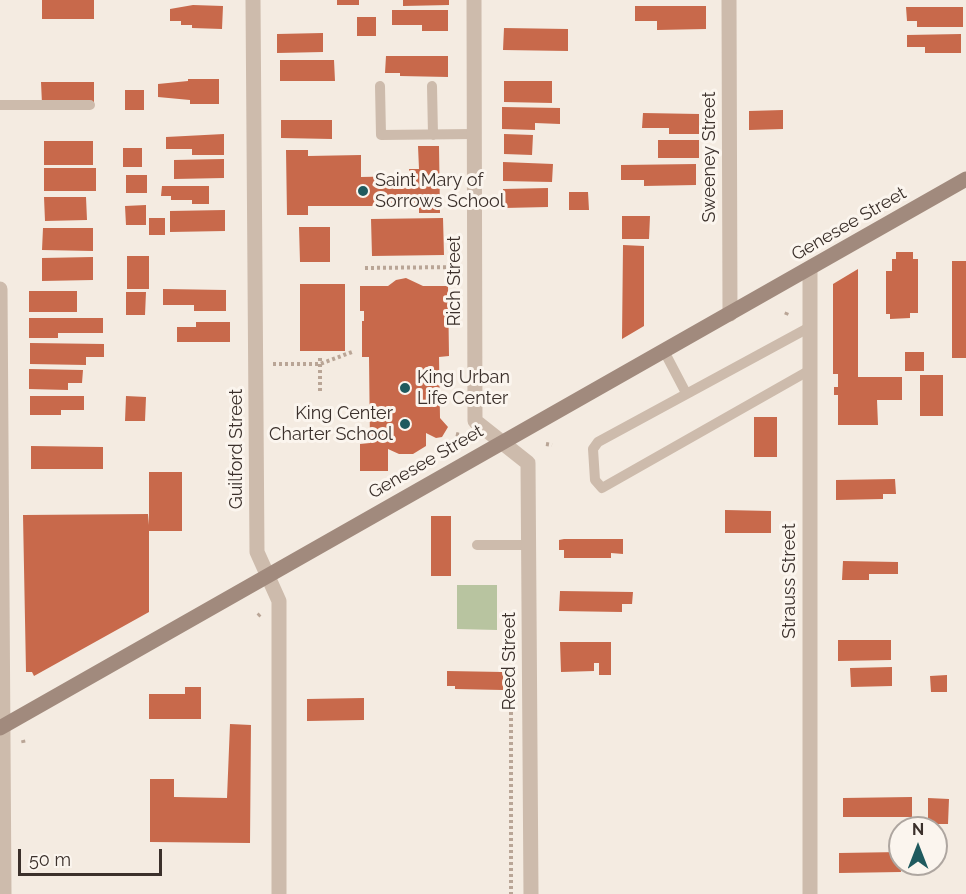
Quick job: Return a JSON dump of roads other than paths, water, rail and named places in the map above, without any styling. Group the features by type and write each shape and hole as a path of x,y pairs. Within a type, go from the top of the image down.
{"main road":[{"name":"Genesee Street","path":"1,728 501,441 730,315 966,179"}],"street":[{"name":"Guilford Street","path":"253,0 257,552 279,601 279,894"},
{"name":"Rich Street","path":"474,0 475,421 501,441"},
{"name":"Sweeney Street","path":"729,0 730,315"},
{"name":"Strauss Street","path":"810,268 810,894"},
{"path":"0,289 1,728 4,894"},
{"name":"Reed Street","path":"501,441 528,463 531,894"}],"lane":[{"path":"380,86 381,135 474,134"},
{"path":"432,86 433,135"},
{"path":"0,105 90,105"},
{"path":"810,327 598,442 594,449 595,480 602,488 810,370"},
{"path":"664,351 687,393"},
{"path":"477,545 529,545"}],"place":[{"name":"Saint Mary of Sorrows School","path":"363,191"},
{"name":"King Urban Life Center","path":"405,388"},
{"name":"King Center Charter School","path":"405,424"}]}
